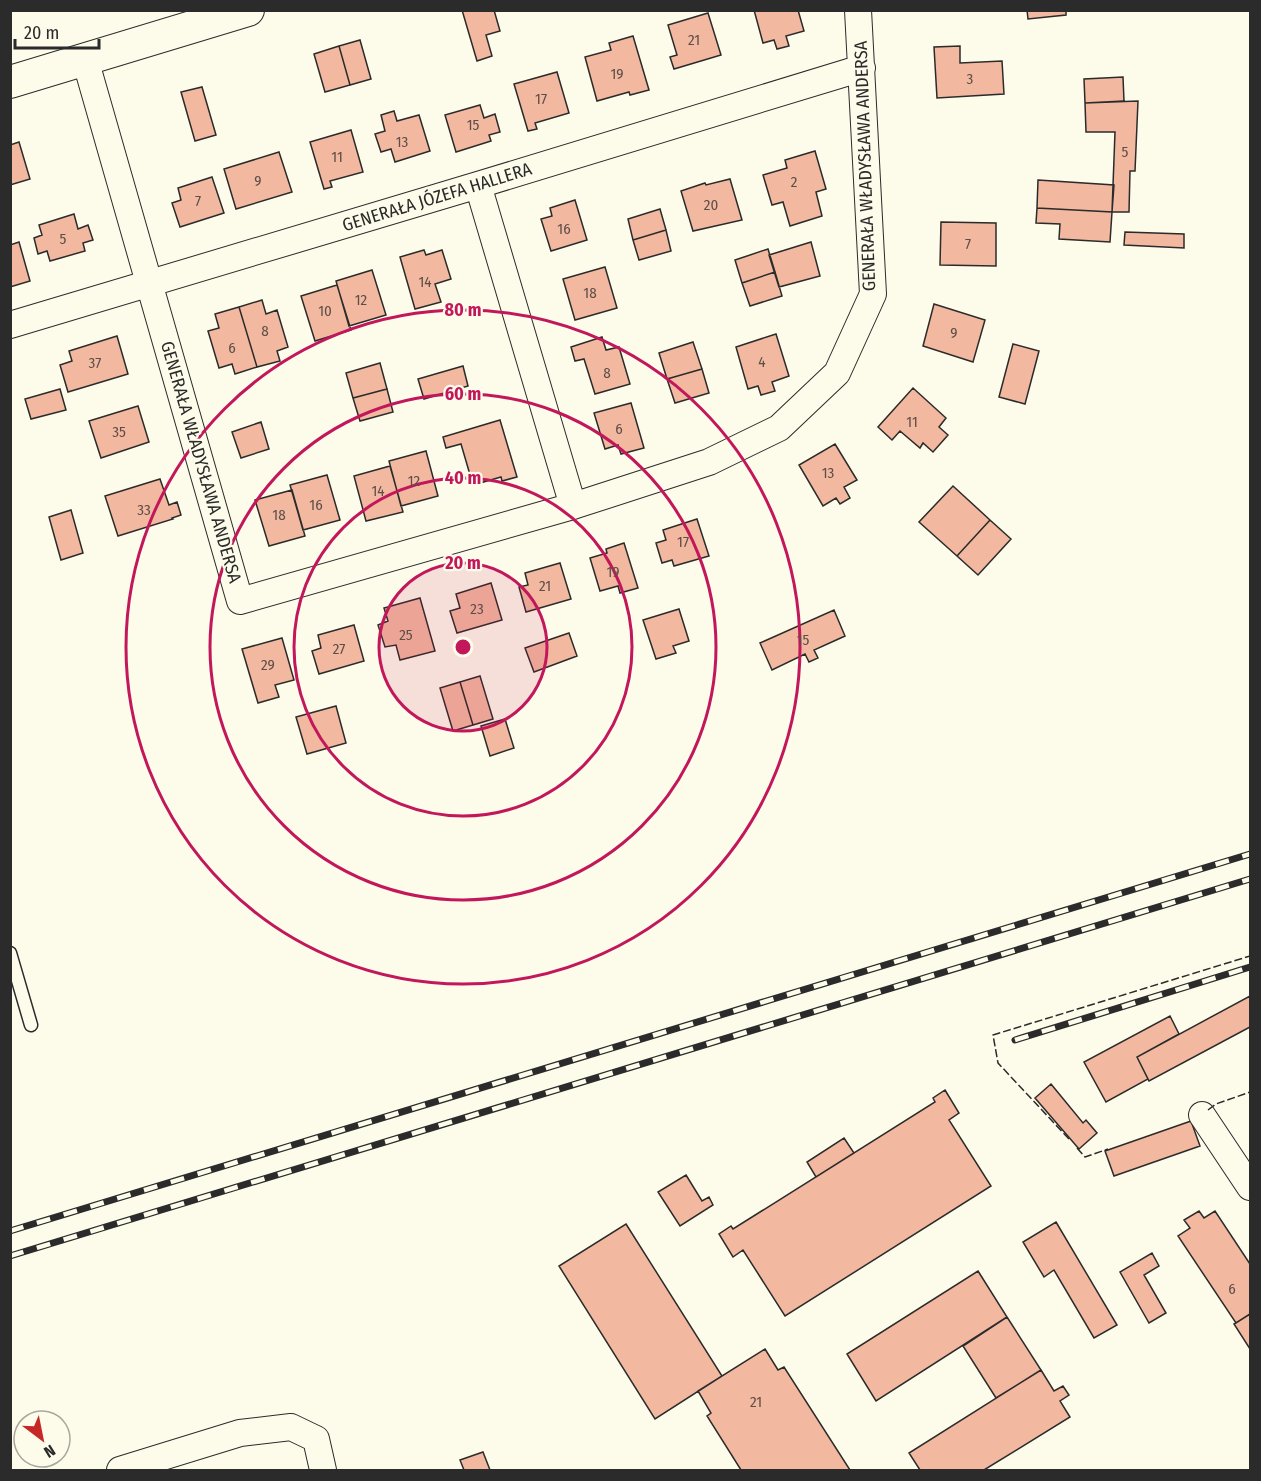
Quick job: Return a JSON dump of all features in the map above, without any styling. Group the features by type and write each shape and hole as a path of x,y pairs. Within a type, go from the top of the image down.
{"street":[{"path":"10,82 248,10"},
{"name":"GENERAŁA WŁADYSŁAWA ANDERSA","path":"85,59 240,601 573,506 709,462 779,428 837,373 873,294 858,10"},
{"name":"GENERAŁA JÓZEFA HALLERA","path":"10,325 862,68"},
{"path":"478,185 573,506"},
{"path":"1202,1115 1251,1187"},
{"path":"120,1470 240,1433 291,1427 316,1439 323,1470"}],"lane":[{"path":"10,953 31,1025"}],"building":[{"path":"462,10 494,10 500,31 486,35 492,56 477,61"},
{"path":"754,10 798,10 804,31 786,36 789,46 777,49 774,40 763,43"},
{"path":"1027,10 1066,10 1066,15 1028,19"},
{"path":"708,13 721,55 674,69 670,57 677,55 668,25"},
{"path":"633,36 649,90 630,95 629,92 597,101 585,57 611,50 609,43"},
{"path":"360,40 371,79 350,85 339,46"},
{"path":"339,46 350,85 325,92 314,54"},
{"path":"960,46 960,63 1002,61 1004,94 937,98 934,47"},
{"path":"557,72 569,113 535,123 537,129 528,131 514,84"},
{"path":"1123,77 1124,101 1085,103 1084,79"},
{"path":"202,87 216,135 195,141 181,92"},
{"path":"1138,101 1135,171 1130,171 1129,212 1112,212 1115,132 1086,132 1085,103"},
{"path":"480,105 484,118 495,114 500,132 489,135 491,141 456,152 445,115"},
{"path":"394,111 397,121 419,115 430,151 395,162 391,149 381,152 375,134 385,131 381,115"},
{"path":"351,130 363,172 330,181 332,187 324,189 310,142"},
{"path":"19,142 30,179 10,185 10,145"},
{"path":"815,151 826,189 816,192 822,216 790,226 783,202 772,205 763,175 787,168 785,160"},
{"path":"279,152 292,192 236,209 224,169"},
{"path":"212,177 224,213 180,227 172,203 181,200 178,188"},
{"path":"730,179 742,220 693,231 681,191 705,183 706,185"},
{"path":"1038,180 1114,185 1112,212 1037,208"},
{"path":"575,200 587,240 551,251 541,219 552,216 550,208"},
{"path":"1037,208 1112,212 1110,242 1059,239 1060,224 1036,223"},
{"path":"660,209 666,230 633,240 628,219"},
{"path":"74,214 78,229 88,225 93,240 83,243 85,251 50,261 47,251 38,254 34,238 42,235 39,225"},
{"path":"941,222 996,223 996,266 940,265"},
{"path":"666,230 671,251 639,260 633,240"},
{"path":"1125,232 1184,234 1184,248 1124,245"},
{"path":"19,242 30,281 10,287 10,245"},
{"path":"811,242 820,276 779,287 769,255"},
{"path":"768,249 775,272 742,283 735,260"},
{"path":"424,250 426,255 442,250 451,279 435,284 441,302 415,309 400,257"},
{"path":"605,267 617,308 575,320 563,279"},
{"path":"372,270 386,315 349,326 336,281"},
{"path":"775,272 782,296 750,306 742,283"},
{"path":"337,285 351,330 315,341 301,296"},
{"path":"262,300 266,314 277,310 288,347 277,351 280,361 257,367 239,307"},
{"path":"934,304 985,320 973,362 923,346"},
{"path":"239,307 257,367 235,374 232,364 219,368 208,331 219,328 215,314"},
{"path":"776,334 789,376 772,382 775,391 761,395 758,386 748,389 736,347"},
{"path":"117,336 128,374 68,392 60,365 72,361 69,351"},
{"path":"602,337 606,350 619,347 630,384 595,394 584,359 575,361 571,347"},
{"path":"693,342 702,369 667,379 659,353"},
{"path":"1013,344 1039,351 1025,404 999,397"},
{"path":"380,363 387,389 353,398 346,373"},
{"path":"463,366 468,386 424,399 418,379"},
{"path":"702,369 709,393 675,403 667,379"},
{"path":"913,388 946,418 939,427 948,435 933,452 923,443 920,448 900,431 892,440 878,427"},
{"path":"60,389 66,410 31,419 25,399"},
{"path":"387,389 393,412 360,421 353,398"},
{"path":"631,403 644,448 621,454 618,445 605,449 594,413"},
{"path":"138,406 149,442 101,458 89,421"},
{"path":"500,420 517,477 502,481 501,477 473,485 461,444 446,448 443,437"},
{"path":"261,422 269,449 241,458 232,432"},
{"path":"835,444 857,480 844,487 850,498 840,504 836,498 823,506 799,465"},
{"path":"426,451 438,496 401,506 389,461"},
{"path":"390,466 403,512 366,521 354,476"},
{"path":"327,475 340,520 303,530 290,485"},
{"path":"160,479 169,505 177,502 181,515 118,536 105,496"},
{"path":"953,486 990,520 957,556 919,522"},
{"path":"292,490 305,536 269,546 255,500"},
{"path":"71,510 83,553 61,560 49,517"},
{"path":"697,519 709,556 674,566 672,560 662,563 656,543 666,540 663,530"},
{"path":"990,520 1011,539 978,575 957,556"},
{"path":"624,543 638,588 620,593 618,586 600,591 590,558 607,553 606,549"},
{"path":"560,563 571,599 526,612 519,587 528,585 525,573"},
{"path":"491,583 502,620 457,633 450,611 460,608 456,594"},
{"path":"420,598 435,651 400,660 396,645 385,647 378,625 388,621 384,608"},
{"path":"679,609 689,641 673,646 676,653 656,659 643,620"},
{"path":"834,610 845,636 814,650 818,658 809,662 805,654 772,670 760,643"},
{"path":"354,625 364,661 319,674 312,651 321,648 318,635"},
{"path":"569,633 577,656 534,672 525,648"},
{"path":"282,638 294,680 275,685 279,697 258,703 242,649"},
{"path":"480,676 493,719 473,725 460,682"},
{"path":"460,682 473,725 453,731 440,688"},
{"path":"336,706 346,743 307,754 296,717"},
{"path":"505,719 514,748 490,756 481,726"},
{"path":"1250,996 1250,1027 1149,1081 1137,1057"},
{"path":"1170,1016 1179,1034 1137,1057 1148,1079 1106,1102 1084,1062"},
{"path":"1051,1084 1083,1123 1086,1120 1097,1133 1079,1149 1035,1098"},
{"path":"945,1090 959,1113 949,1120 991,1186 785,1316 743,1250 733,1257 719,1234 731,1226 733,1229 935,1102 933,1098"},
{"path":"1191,1121 1200,1146 1114,1176 1105,1151"},
{"path":"844,1138 854,1153 816,1177 807,1162"},
{"path":"686,1175 702,1201 709,1197 713,1205 680,1226 658,1192"},
{"path":"1199,1211 1204,1218 1215,1211 1250,1264 1250,1314 1236,1323 1178,1236 1190,1228 1184,1220"},
{"path":"1056,1222 1117,1325 1094,1338 1054,1270 1044,1277 1023,1242"},
{"path":"626,1224 722,1376 655,1419 559,1266"},
{"path":"1152,1253 1159,1266 1144,1275 1166,1313 1149,1323 1120,1272"},
{"path":"978,1271 1007,1317 876,1401 847,1354"},
{"path":"1250,1314 1250,1349 1234,1324"},
{"path":"1007,1317 1041,1370 996,1398 963,1346"},
{"path":"765,1349 778,1370 784,1367 850,1470 741,1470 707,1416 711,1413 698,1391"},
{"path":"1041,1370 1054,1391 1063,1386 1069,1395 1060,1401 1070,1417 984,1470 920,1470 909,1453"},
{"path":"483,1452 490,1470 464,1470 460,1460"}],"railway":[{"path":"10,1231 1250,854"},
{"path":"10,1256 1250,879"},
{"path":"1015,1040 1250,967"}],"fence":[{"path":"1069,1139 998,1063 993,1035 1250,956"},
{"path":"1208,1110 1216,1104 1250,1092"},
{"path":"1077,1148 1085,1157 1108,1149"}]}
